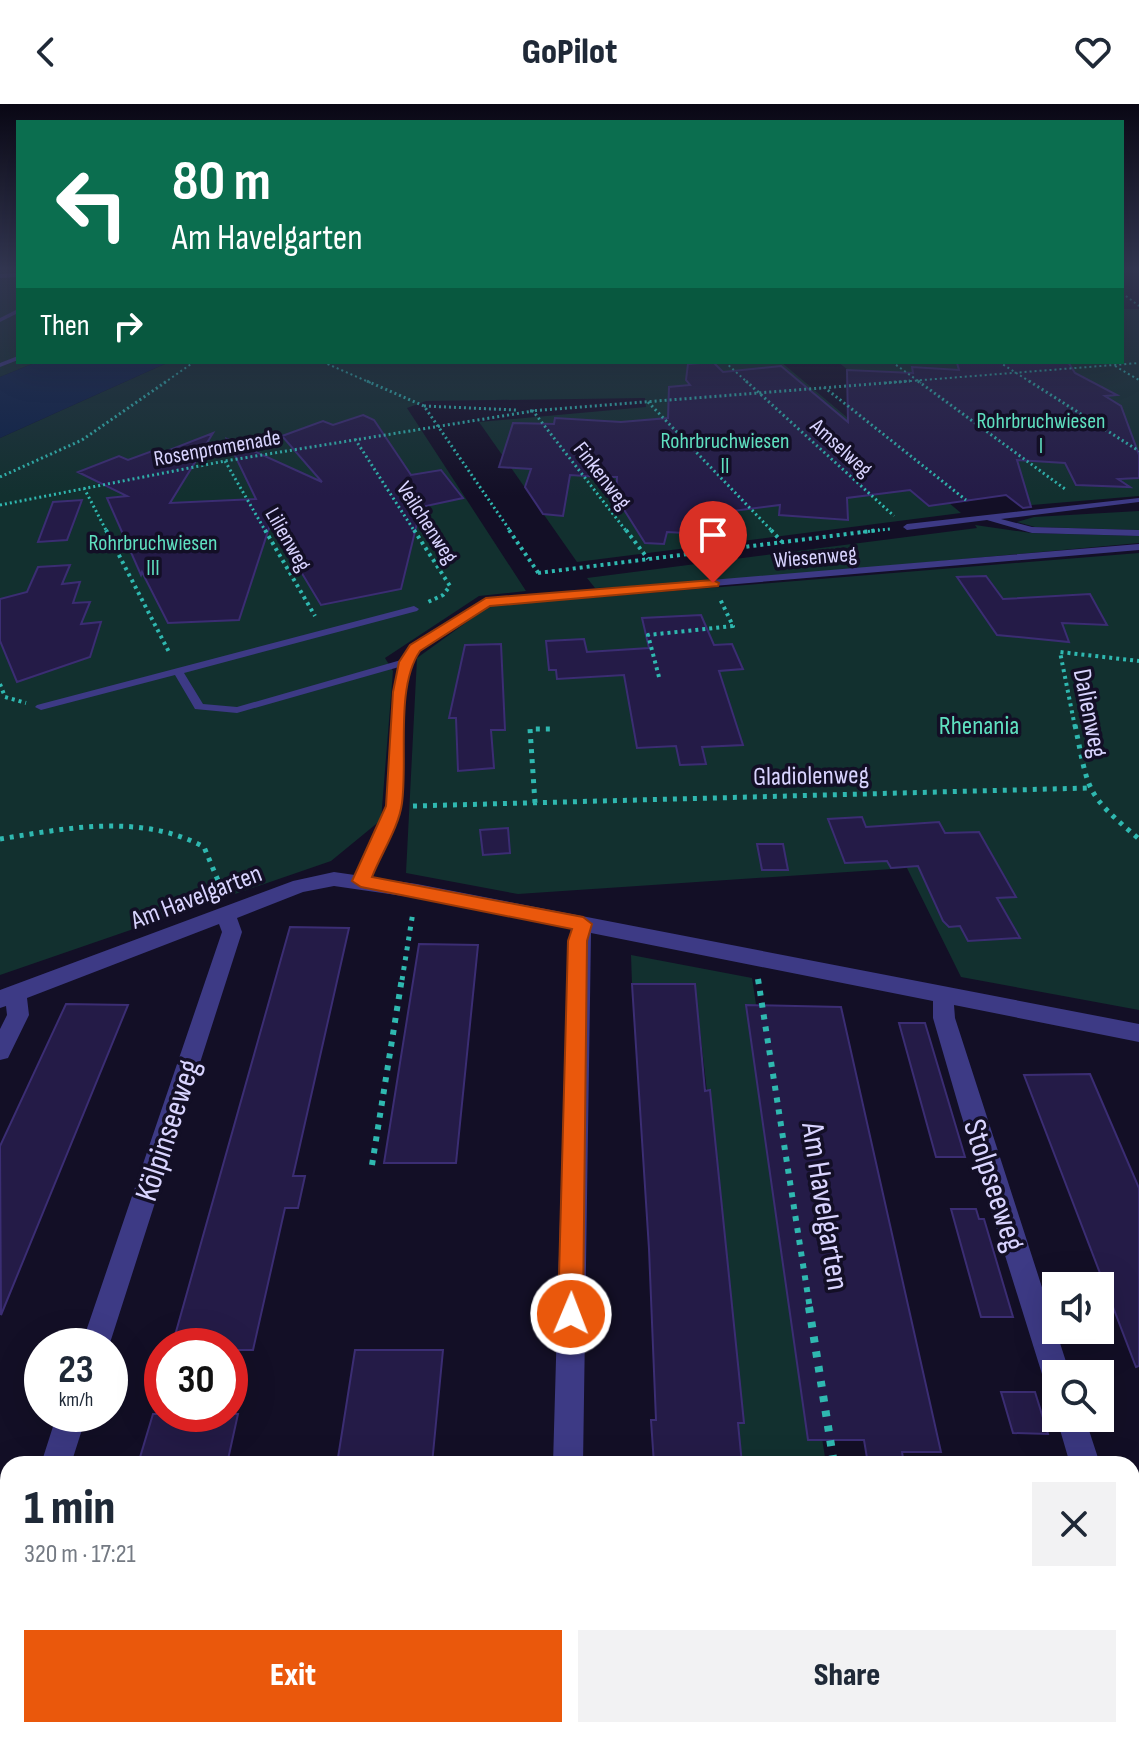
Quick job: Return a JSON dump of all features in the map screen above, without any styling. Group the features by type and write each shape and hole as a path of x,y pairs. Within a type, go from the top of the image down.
{"street":[{"name":"Am Havelgarten","path":"8,996 300,886 334,879 417,891 1139,1033"},
{"name":"Kölpinseeweg","path":"101,1328 232,932 226,915"},
{"path":"568,1456 577,970 578,941 583,924"},
{"name":"Stolpseeweg","path":"943,994 944,1018 1052,1360"},
{"path":"0,1051 18,1015 8,996"},
{"path":"59,1456 66,1432"},
{"path":"1075,1432 1082,1456"}],"lane":[{"path":"907,527 1139,500"},
{"path":"986,516 1032,530 1139,533"},
{"name":"Wiesenweg","path":"405,662 415,648 486,602 1139,547"},
{"path":"41,707 414,609"},
{"path":"178,671 199,707 237,710 405,662 400,692 394,806 361,881"}],"path":[{"path":"333,364 424,406 533,411 1139,363"},
{"path":"0,477 82,440 191,364"},
{"name":"Amselweg","path":"727,364 907,527"},
{"path":"895,364 1088,505"},
{"path":"1002,364 1139,451"},
{"path":"1112,365 1139,380"},
{"path":"823,386 986,516"},
{"path":"648,402 783,542"},
{"path":"424,406 551,596"},
{"name":"Rosenpromenade","path":"0,505 225,461 533,411"},
{"name":"Finkenweg","path":"533,411 648,559"},
{"name":"Veilchenweg","path":"355,439 450,586 443,595 414,609"},
{"name":"Lilienweg","path":"225,461 324,633"},
{"path":"84,488 178,671"},
{"path":"538,573 907,527"},
{"path":"659,677 648,635 733,626 713,583"},
{"name":"Dalienweg","path":"1139,661 1060,652 1088,788 1098,804 1139,839"},
{"path":"0,684 5,697 41,707"},
{"path":"535,803 530,729 553,729"},
{"name":"Gladiolenweg","path":"394,806 1088,788"},
{"path":"0,839 91,828 173,831 204,847 223,894 226,915"},
{"path":"372,1165 417,891"},
{"name":"Am Havelgarten","path":"759,958 757,974 833,1456"}],"green space":[{"path":"0,343 16,343 16,364 32,364 0,377"},
{"name":"Rohrbruchwiesen I","path":"1124,343 1139,343 1139,496 1020,506 841,364 1124,364"},
{"path":"165,364 783,364 961,513 577,562 479,422 646,407 645,398 426,401 407,408 526,591 479,596 385,658 393,671 381,820 331,861 0,975 0,438"},
{"path":"1139,511 1139,530 1035,527 1017,522 1034,517"},
{"path":"975,525 1031,533 1139,536 1139,543 712,582 595,588 587,578 977,528"},
{"name":"Rhenania","path":"1139,553 1139,1010 961,977 907,868 518,894 406,873 417,658 489,606"},
{"path":"631,955 752,978 825,1456 741,1456 738,1423 744,1422 695,985 632,984"}],"water":[{"path":"32,364 165,364 0,438 0,377"}],"building":[{"path":"688,364 715,364 723,372 781,366 848,422 847,370 913,373 912,367 959,370 957,364 1069,364 1075,373 1117,395 1105,396 1121,406 1139,455 1139,478 1118,479 1130,487 1076,485 1065,463 1017,460 1031,507 1023,508 1006,495 929,506 910,490 847,498 848,520 779,515 780,505 725,512 723,535 667,532 664,544 645,543 616,497 617,477 602,477 600,473 600,477 570,475 563,516 543,514 525,487 531,469 499,467 513,423 554,424 555,418 621,422 668,418 669,387 690,385 686,380"},
{"path":"363,415 374,420 411,475 441,470 463,498 421,507 401,589 321,605 271,522 239,620 168,623 142,572 141,575 107,498 127,496 78,472 119,456 128,460 155,450 162,453 213,433 170,503 256,499 227,439 322,482 282,436 323,421 333,425"},
{"path":"82,500 67,540 38,542 53,502"},
{"path":"70,565 62,584 80,582 73,603 90,602 81,624 101,622 90,657 17,682 0,641 0,599 27,592 38,567"},
{"path":"986,576 1003,599 1090,594 1107,625 1062,623 1069,642 997,635 957,577"},
{"path":"701,615 714,645 732,644 743,669 719,671 743,745 702,747 706,764 680,765 676,746 637,748 624,675 557,679 556,670 549,670 546,641 584,639 587,652 649,648 642,618"},
{"path":"501,644 505,730 491,730 494,768 458,771 456,718 449,718 465,645"},
{"path":"862,817 866,827 939,822 945,833 979,832 1016,897 997,898 1020,938 968,941 960,926 949,927 943,921 918,866 891,868 887,861 845,863 828,819"},
{"path":"508,828 510,853 483,855 480,830"},
{"path":"757,844 783,844 788,870 762,870"},
{"path":"290,927 349,928 293,1176 305,1176 298,1208 285,1208 253,1350 248,1350 248,1328 177,1328"},
{"path":"419,944 478,945 456,1163 384,1163"},
{"path":"632,984 695,984 705,1091 710,1090 744,1423 738,1423 741,1456 653,1456 651,1420 656,1420 649,1249"},
{"path":"66,1004 128,1005 1,1315 0,1146"},
{"path":"746,1005 841,1007 941,1452 867,1456 864,1440 808,1440"},
{"path":"899,1023 925,1023 965,1157 936,1157"},
{"path":"1090,1074 1139,1188 1139,1366 1136,1367 1114,1310 1114,1272 1100,1272 1024,1075"},
{"path":"951,1209 976,1209 979,1219 984,1219 1013,1317 981,1317"},
{"path":"355,1350 443,1350 433,1456 338,1456"},
{"path":"1001,1392 1035,1392 1042,1415 1042,1432 1048,1434 1013,1433"},
{"path":"148,1432 234,1432 229,1456 140,1456"}],"route":[{"path":"571,1314 578,941 583,924 361,881 383,837 394,806 400,692 405,662 415,648 486,602 713,583"}],"park label":[{"name":"Rohrbruchwiesen II","path":"725,452"},
{"name":"Rohrbruchwiesen III","path":"153,554"}]}
